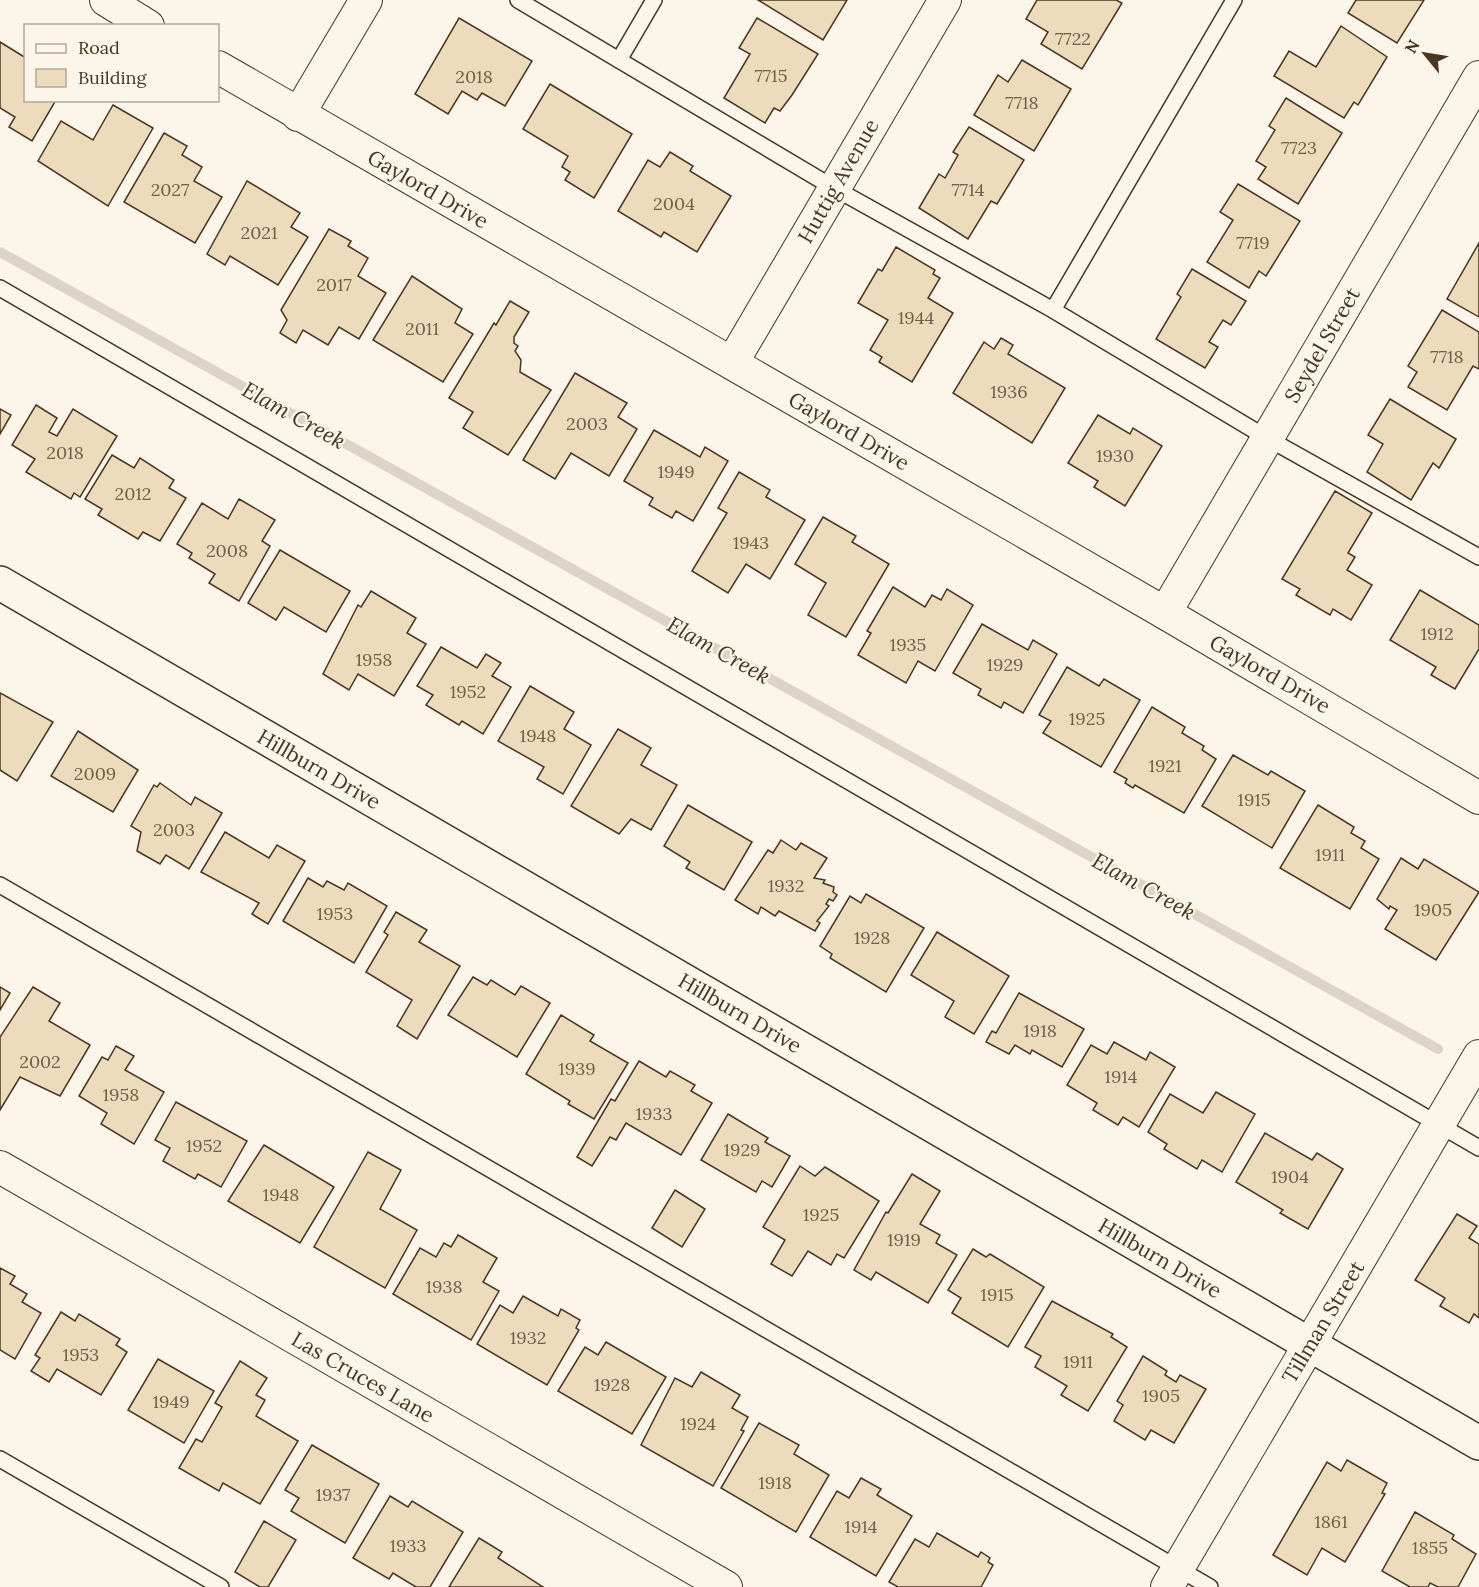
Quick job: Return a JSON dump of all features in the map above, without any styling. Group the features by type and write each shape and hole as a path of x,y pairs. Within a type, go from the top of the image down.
{"street":[{"path":"106,0 145,24"},
{"path":"298,115 366,0"},
{"name":"Huttig Avenue","path":"732,363 945,0"},
{"name":"Gaylord Drive","path":"219,68 1165,613 1479,798"},
{"name":"Seydel Street","path":"1165,613 1479,77"},
{"name":"Hillburn Drive","path":"0,583 1479,1443"},
{"name":"Tillman Street","path":"1172,1578 1479,1056"},
{"name":"Las Cruces Lane","path":"0,1167 726,1587"}],"lane":[{"path":"518,0 834,188 1053,310 1267,438 1479,556"},
{"path":"619,60 654,0"},
{"path":"1053,310 1234,0"},
{"path":"0,288 1479,1148"},
{"path":"0,885 1172,1578 1210,1587"},
{"path":"0,1459 221,1587"}],"building":[{"path":"758,0 847,0 823,40"},
{"path":"1037,0 1116,0 1122,3 1082,69 1041,44 1048,32 1026,19"},
{"path":"1356,0 1424,0 1397,43 1348,13"},
{"path":"459,18 532,61 505,106 482,93 477,100 462,91 448,114 415,94"},
{"path":"757,18 818,54 780,111 774,108 765,123 724,98 750,54 739,48"},
{"path":"1341,26 1387,57 1358,105 1354,102 1344,118 1274,76 1289,51 1316,67"},
{"path":"0,42 24,57 24,102 55,102 32,141 9,127 15,117 0,108"},
{"path":"1022,60 1071,89 1034,151 974,115 998,75 1008,82"},
{"path":"550,84 632,134 594,198 565,180 570,172 562,167 568,156 523,129"},
{"path":"1286,98 1342,133 1298,204 1258,179 1266,167 1256,161 1275,130 1269,126"},
{"path":"113,105 153,128 108,206 38,161 61,121 93,140"},
{"path":"969,127 1024,160 997,204 991,201 968,239 919,208 939,174 945,178 958,155 953,152"},
{"path":"164,133 187,146 182,155 202,167 194,181 222,197 195,243 124,202"},
{"path":"670,152 693,166 690,171 731,196 697,252 664,232 661,237 618,211 648,160 660,167"},
{"path":"247,181 300,213 291,227 308,237 278,285 230,256 225,265 207,254"},
{"path":"1238,184 1300,221 1266,276 1259,271 1249,288 1207,262 1233,220 1220,212"},
{"path":"329,229 351,241 348,246 368,258 358,276 386,293 359,339 339,327 328,345 303,330 296,343 280,333 287,320 281,310"},
{"path":"1479,243 1479,317 1447,299"},
{"path":"896,247 935,270 933,274 940,278 928,298 953,313 912,382 879,362 882,357 870,350 888,320 858,303 878,269 882,271"},
{"path":"1192,269 1246,301 1231,325 1223,320 1209,342 1218,347 1205,368 1156,339 1181,297 1177,294"},
{"path":"412,276 462,309 455,323 473,334 443,382 373,340"},
{"path":"510,301 529,312 514,337 514,343 518,346 515,351 521,360 520,372 551,390 508,455 463,428 473,412 449,398 494,323 496,325"},
{"path":"1442,310 1479,332 1479,369 1473,366 1447,410 1408,387 1417,372 1408,366"},
{"path":"1001,338 1013,345 1008,354 1065,388 1032,443 953,393 984,342 994,349"},
{"path":"575,373 627,403 618,417 637,429 609,476 571,453 555,479 523,460"},
{"path":"1390,399 1456,439 1439,468 1433,463 1411,500 1367,472 1383,444 1368,435"},
{"path":"36,405 57,418 49,432 57,436 73,409 117,436 80,497 74,493 71,499 26,472 35,459 12,445"},
{"path":"0,409 11,415 0,434"},
{"path":"1098,415 1130,434 1133,428 1162,446 1125,506 1094,487 1098,481 1068,463"},
{"path":"654,430 700,457 705,447 728,461 693,521 676,511 672,518 649,505 653,498 624,481"},
{"path":"112,455 134,468 140,458 174,480 169,488 186,498 160,541 143,532 138,539 98,515 102,509 85,499"},
{"path":"739,472 770,490 766,497 805,520 770,579 746,564 728,593 692,571 727,513 718,508"},
{"path":"1335,491 1372,513 1348,553 1355,557 1347,570 1372,585 1351,620 1333,609 1330,615 1296,595 1300,589 1282,579"},
{"path":"239,499 275,520 262,541 270,546 239,601 209,583 215,574 189,558 192,553 177,544 202,503 228,519"},
{"path":"823,517 856,536 852,542 889,564 846,637 808,615 826,583 795,564"},
{"path":"280,550 350,591 326,632 284,607 276,620 248,603"},
{"path":"893,587 925,607 932,595 941,600 947,589 973,605 935,671 918,661 906,683 858,655 871,633 867,631"},
{"path":"1420,590 1479,625 1479,649 1455,689 1431,675 1436,667 1390,640"},
{"path":"371,591 416,618 407,633 426,644 394,696 358,674 349,690 323,674 358,605 361,607"},
{"path":"982,624 1028,650 1033,640 1057,654 1023,713 1004,702 1001,708 978,695 981,689 953,673"},
{"path":"441,647 477,668 486,654 501,663 492,676 511,687 483,734 462,721 459,725 426,705 433,695 417,686"},
{"path":"1067,667 1099,686 1104,679 1140,700 1101,767 1043,733 1051,721 1039,715"},
{"path":"530,686 574,712 564,729 591,745 563,794 537,779 544,767 498,741"},
{"path":"0,693 53,722 17,781 0,770"},
{"path":"1152,707 1185,727 1182,733 1204,746 1202,750 1216,759 1184,813 1135,785 1133,788 1125,783 1127,779 1114,772"},
{"path":"618,729 651,748 641,765 677,785 651,830 631,819 619,834 571,806"},
{"path":"78,731 138,770 113,812 51,776"},
{"path":"1233,755 1268,775 1271,771 1305,791 1272,848 1202,806"},
{"path":"160,783 191,805 195,797 222,813 189,869 166,855 160,864 137,851 141,832 131,826 154,785 157,787"},
{"path":"688,805 752,842 724,890 686,868 690,862 664,846"},
{"path":"1318,805 1354,827 1351,833 1365,841 1361,848 1379,859 1350,909 1280,868"},
{"path":"225,832 269,858 277,845 305,861 268,924 252,914 259,903 201,872"},
{"path":"781,840 796,850 801,843 827,858 814,878 825,880 823,883 834,887 833,892 837,895 833,901 829,899 826,904 829,906 817,921 820,923 815,931 779,911 775,916 761,907 758,914 735,900 768,850 773,853"},
{"path":"1401,858 1418,869 1424,859 1479,892 1436,960 1385,929 1397,910 1390,906 1389,909 1377,899"},
{"path":"308,878 323,887 327,881 344,890 348,883 387,906 354,963 283,921"},
{"path":"866,894 924,928 886,992 830,958 832,954 820,946 850,896 861,903"},
{"path":"396,912 427,930 419,942 460,966 417,1039 397,1026 412,1000 366,972 388,935 384,932"},
{"path":"937,932 1009,976 974,1034 945,1017 954,1001 911,975"},
{"path":"473,977 487,985 491,980 515,995 521,986 550,1003 517,1057 448,1015"},
{"path":"0,987 10,993 0,1010"},
{"path":"33,987 60,1003 49,1021 90,1045 60,1096 20,1077 0,1110 0,1037"},
{"path":"1019,993 1084,1029 1062,1067 1032,1050 1030,1054 1015,1045 1009,1054 986,1042 992,1031 996,1033"},
{"path":"561,1015 594,1035 590,1041 628,1063 594,1119 568,1104 570,1101 526,1074"},
{"path":"1114,1042 1146,1060 1150,1052 1175,1067 1139,1127 1123,1117 1118,1125 1093,1110 1097,1103 1067,1085 1091,1045 1107,1054"},
{"path":"116,1046 134,1056 125,1070 164,1092 134,1144 101,1124 107,1113 79,1096 102,1057 108,1060"},
{"path":"639,1061 666,1077 670,1071 695,1085 691,1091 712,1103 681,1155 626,1123 616,1140 610,1137 592,1166 577,1157 611,1099 615,1101"},
{"path":"1216,1092 1255,1114 1222,1172 1202,1160 1197,1169 1164,1149 1167,1144 1148,1132 1170,1094 1203,1113"},
{"path":"176,1102 247,1141 221,1187 198,1174 195,1179 163,1161 170,1148 155,1140"},
{"path":"728,1114 768,1138 765,1142 790,1156 772,1187 762,1181 756,1192 701,1160"},
{"path":"1265,1133 1312,1160 1317,1153 1343,1169 1308,1229 1280,1213 1283,1210 1236,1182"},
{"path":"264,1145 334,1187 300,1243 228,1201"},
{"path":"368,1152 401,1170 380,1209 417,1230 385,1288 314,1247"},
{"path":"800,1166 815,1176 825,1167 879,1201 844,1258 837,1254 831,1265 808,1251 792,1276 771,1264 785,1240 763,1227"},
{"path":"912,1174 940,1191 920,1224 940,1235 936,1243 957,1255 928,1303 876,1272 871,1280 854,1270 886,1212 888,1213"},
{"path":"675,1190 705,1209 682,1247 652,1228"},
{"path":"1457,1214 1477,1226 1469,1238 1479,1244 1479,1318 1474,1314 1469,1323 1440,1306 1445,1298 1415,1280"},
{"path":"458,1235 497,1258 483,1282 499,1291 471,1340 393,1294 420,1248 436,1257 444,1243 451,1247"},
{"path":"973,1249 986,1257 990,1254 1044,1287 1008,1347 952,1313 961,1298 948,1290"},
{"path":"0,1268 15,1276 10,1284 27,1294 22,1302 41,1313 15,1359 0,1350"},
{"path":"523,1296 558,1316 561,1309 580,1320 576,1328 579,1330 547,1385 477,1344 500,1305 513,1313"},
{"path":"1052,1301 1113,1334 1111,1337 1127,1347 1088,1411 1061,1395 1067,1386 1035,1367 1041,1356 1025,1347"},
{"path":"61,1312 75,1321 79,1314 120,1339 116,1345 127,1352 101,1395 57,1369 49,1382 31,1371 40,1358 35,1355"},
{"path":"606,1342 666,1377 632,1434 558,1391 585,1347 598,1355"},
{"path":"1143,1356 1167,1371 1165,1375 1176,1382 1180,1375 1206,1389 1174,1443 1151,1430 1145,1440 1114,1421 1123,1405 1117,1401"},
{"path":"158,1359 214,1391 184,1443 128,1410"},
{"path":"240,1361 267,1378 256,1395 265,1400 256,1416 298,1441 260,1504 223,1483 219,1491 179,1468 196,1439 202,1442 222,1407 215,1403"},
{"path":"701,1372 740,1395 732,1408 748,1417 741,1430 744,1431 713,1486 641,1445 675,1378 692,1387"},
{"path":"759,1423 799,1445 794,1454 829,1475 796,1532 721,1488"},
{"path":"312,1445 379,1484 345,1543 291,1511 299,1498 285,1490"},
{"path":"1347,1460 1387,1483 1382,1493 1385,1494 1345,1562 1322,1548 1307,1575 1273,1555 1327,1462 1341,1471"},
{"path":"861,1478 881,1489 877,1495 912,1516 876,1576 810,1537 837,1491 849,1498"},
{"path":"390,1496 408,1507 412,1501 463,1532 430,1587 416,1587 393,1573 389,1579 353,1558"},
{"path":"1415,1512 1454,1535 1452,1539 1476,1554 1458,1587 1438,1587 1430,1583 1428,1587 1410,1587 1382,1571"},
{"path":"264,1521 296,1540 268,1587 260,1587 235,1572"},
{"path":"937,1533 978,1557 981,1552 990,1558 988,1562 993,1565 981,1587 898,1587 889,1582 915,1539 929,1547"},
{"path":"479,1538 502,1552 498,1558 543,1587 449,1587"}],"waterway":[{"name":"Elam Creek","path":"0,252 1438,1049"}]}
